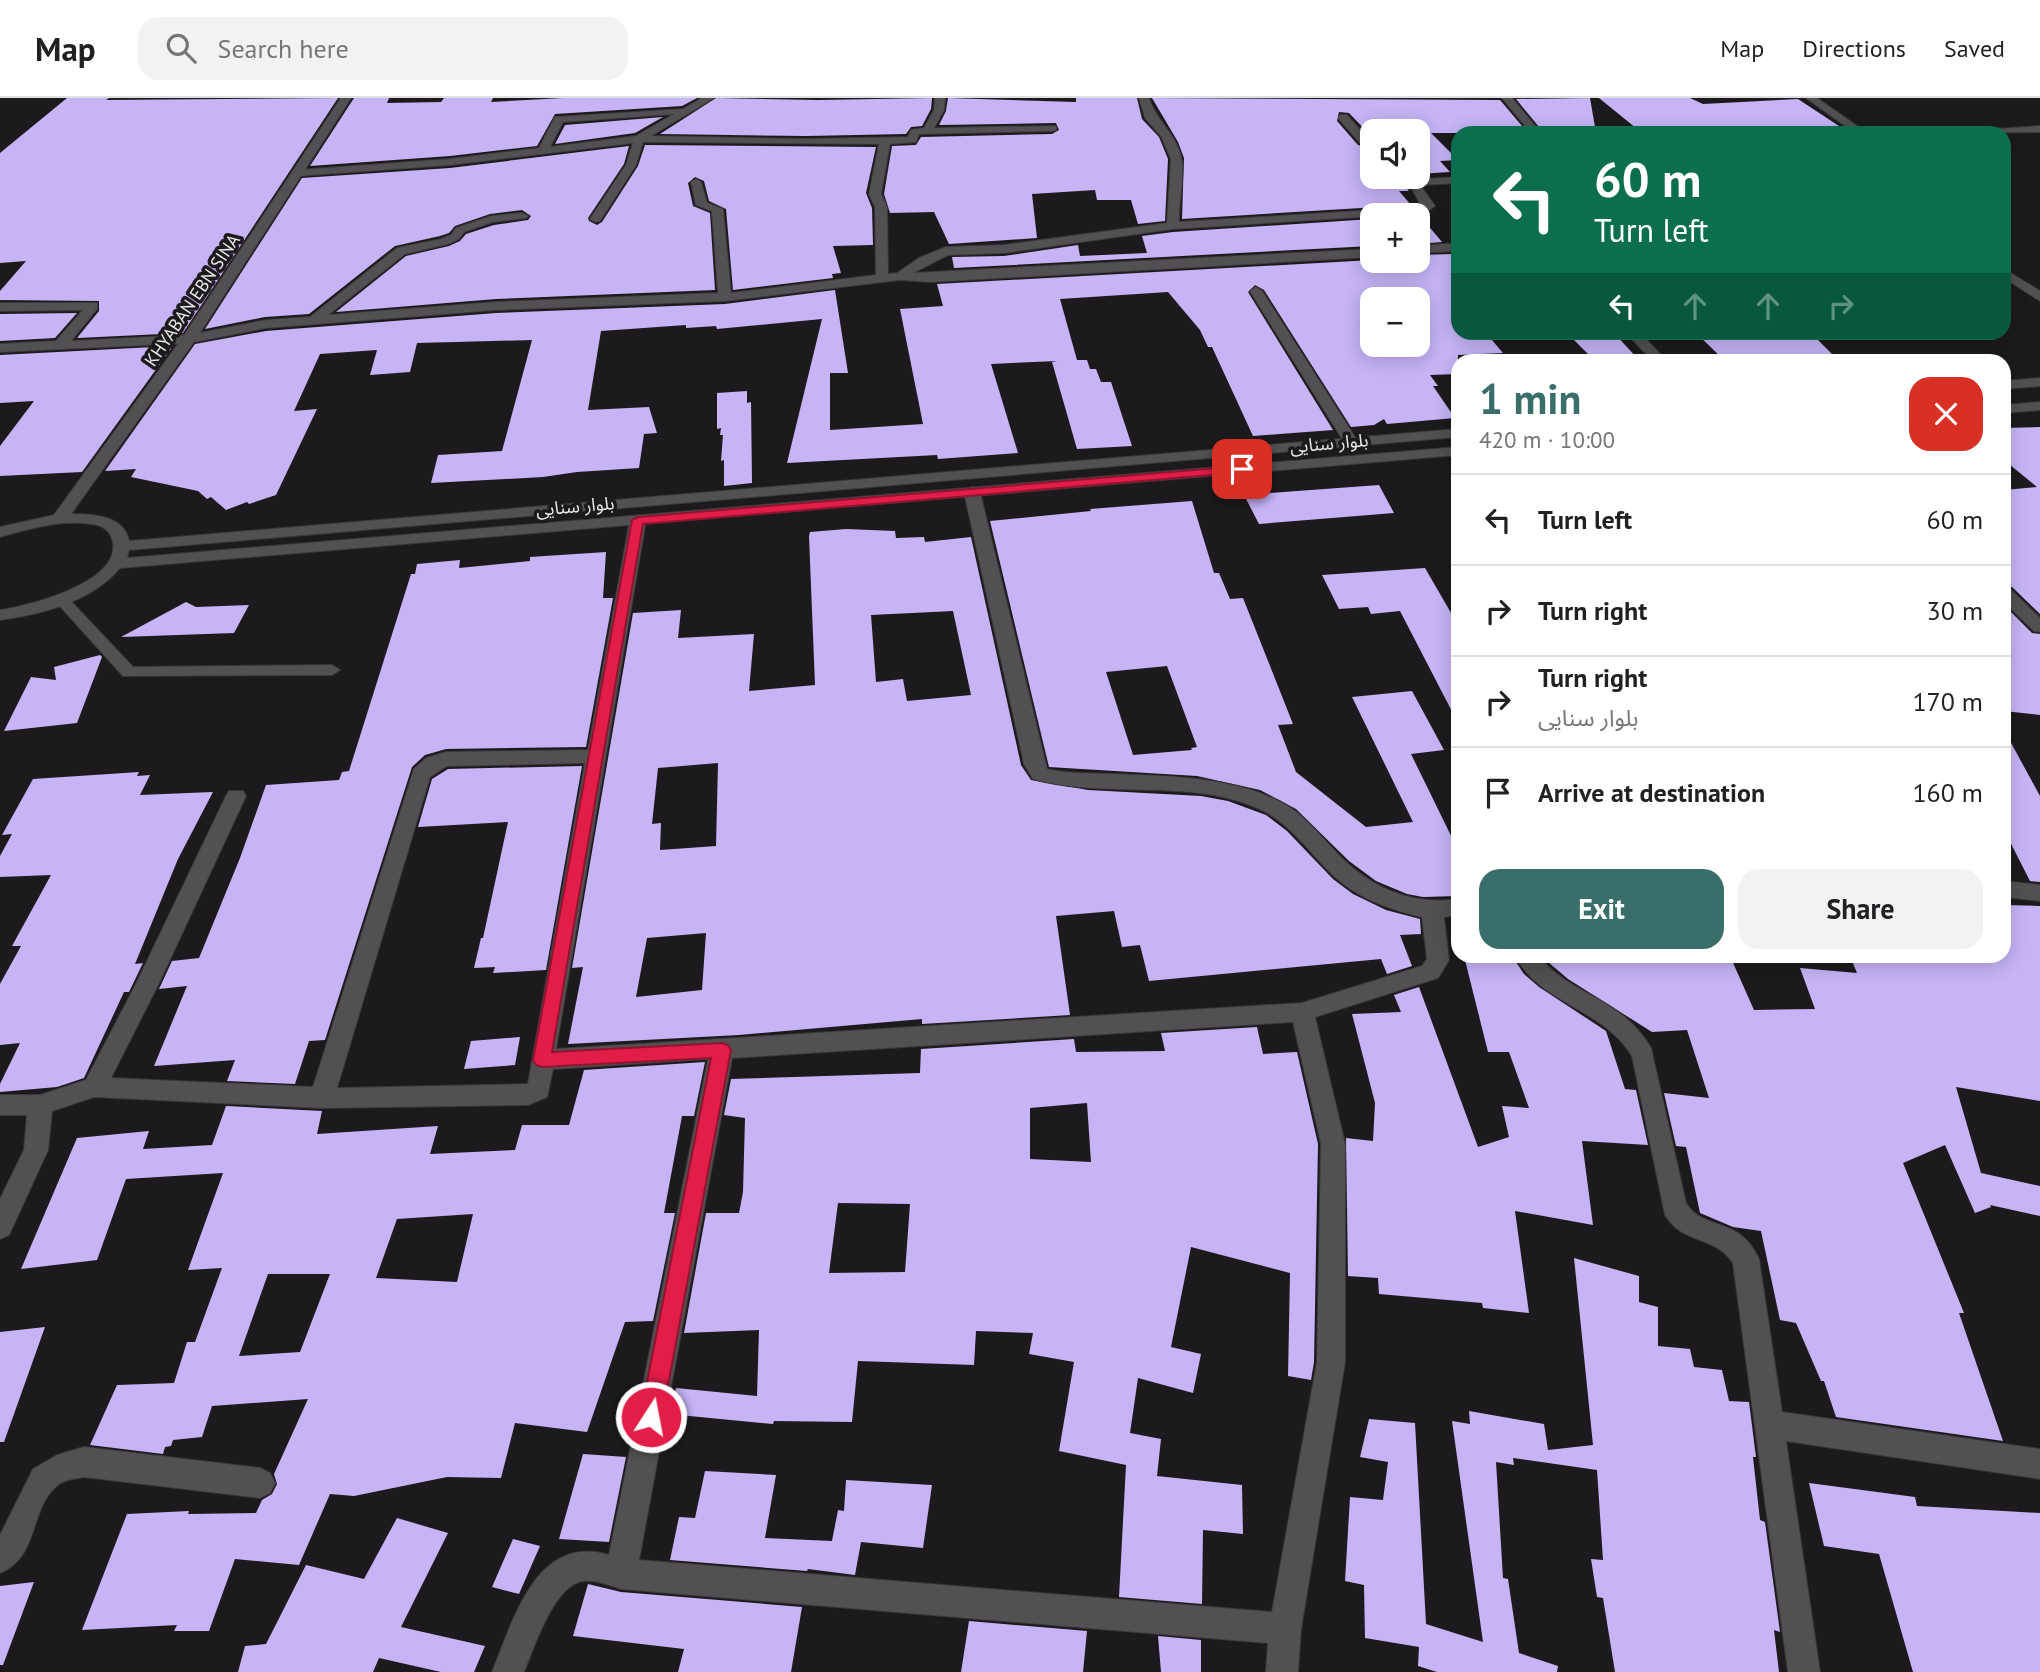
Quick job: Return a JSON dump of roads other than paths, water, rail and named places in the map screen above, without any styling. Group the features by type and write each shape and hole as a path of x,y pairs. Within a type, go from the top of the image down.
{"street":[{"name":"KHYABAN EBN SINA","path":"60,518 189,339 346,98"},
{"path":"596,219 631,165 639,139 682,111 709,98"},
{"path":"927,131 939,110 940,98"},
{"path":"1144,98 1150,118 1158,122 1176,158 1171,210 1173,226"},
{"path":"1507,98 1530,126"},
{"path":"1811,98 1852,126"},
{"path":"543,150 559,119 682,111"},
{"path":"1343,117 1360,136"},
{"path":"298,173 450,162 639,139 885,141 912,140 915,132 927,131 1052,128"},
{"path":"2011,131 2040,129"},
{"path":"882,276 881,207 875,194 885,141"},
{"path":"1430,180 1451,180"},
{"path":"696,182 702,205 716,209 725,296"},
{"path":"900,276 923,261 946,251 1004,249 1173,226 1425,210 1429,206 1417,189"},
{"path":"313,321 401,251 444,242 455,237 460,230 491,219 522,216"},
{"path":"1430,249 1451,248"},
{"path":"0,348 189,339 267,324 496,306 725,296 882,276 930,278 1360,254"},
{"path":"2011,278 2040,297"},
{"path":"1256,291 1351,442"},
{"path":"0,307 93,306 61,344"},
{"path":"1639,340 1653,354"},
{"path":"2011,385 2040,382"},
{"path":"2011,408 2040,406"},
{"name":"بلوار سنایی","path":"122,546 1451,434"},
{"name":"بلوار سنایی","path":"115,564 1451,452"},
{"path":"972,492 1034,764 1040,774 1055,778 1213,789 1262,801 1297,821 1345,874 1359,884 1381,895 1432,910 1451,909"},
{"path":"0,532 36,521 60,518 90,520 113,527 120,536 122,546 115,564 84,589 38,608 0,615"},
{"path":"0,1105 40,1105 94,1087 322,1098 528,1095 539,1090 542,1060 638,520"},
{"path":"2011,600 2040,627"},
{"path":"322,1098 421,774 433,763 446,759 596,755"},
{"path":"94,1087 148,983 236,796"},
{"path":"2011,890 2040,893"},
{"path":"542,1060 1302,1012 1430,972 1438,960 1432,910"},
{"path":"1531,963 1544,979 1617,1020 1635,1037 1643,1055 1674,1207 1680,1220 1691,1227 1723,1236 1735,1244 1746,1259 1804,1672"},
{"path":"1282,1672 1285,1629 1331,1362 1333,1144 1302,1012"},
{"path":"621,1574 722,1050"},
{"path":"0,1227 36,1150 40,1105"},
{"path":"1768,1424 2040,1464"},
{"path":"0,1558 13,1541 44,1478 60,1468 84,1462 260,1483"},
{"path":"508,1672 545,1589 573,1568 593,1565 621,1574 1285,1629"}],"lane":[{"path":"62,600 130,673 332,670"}]}
